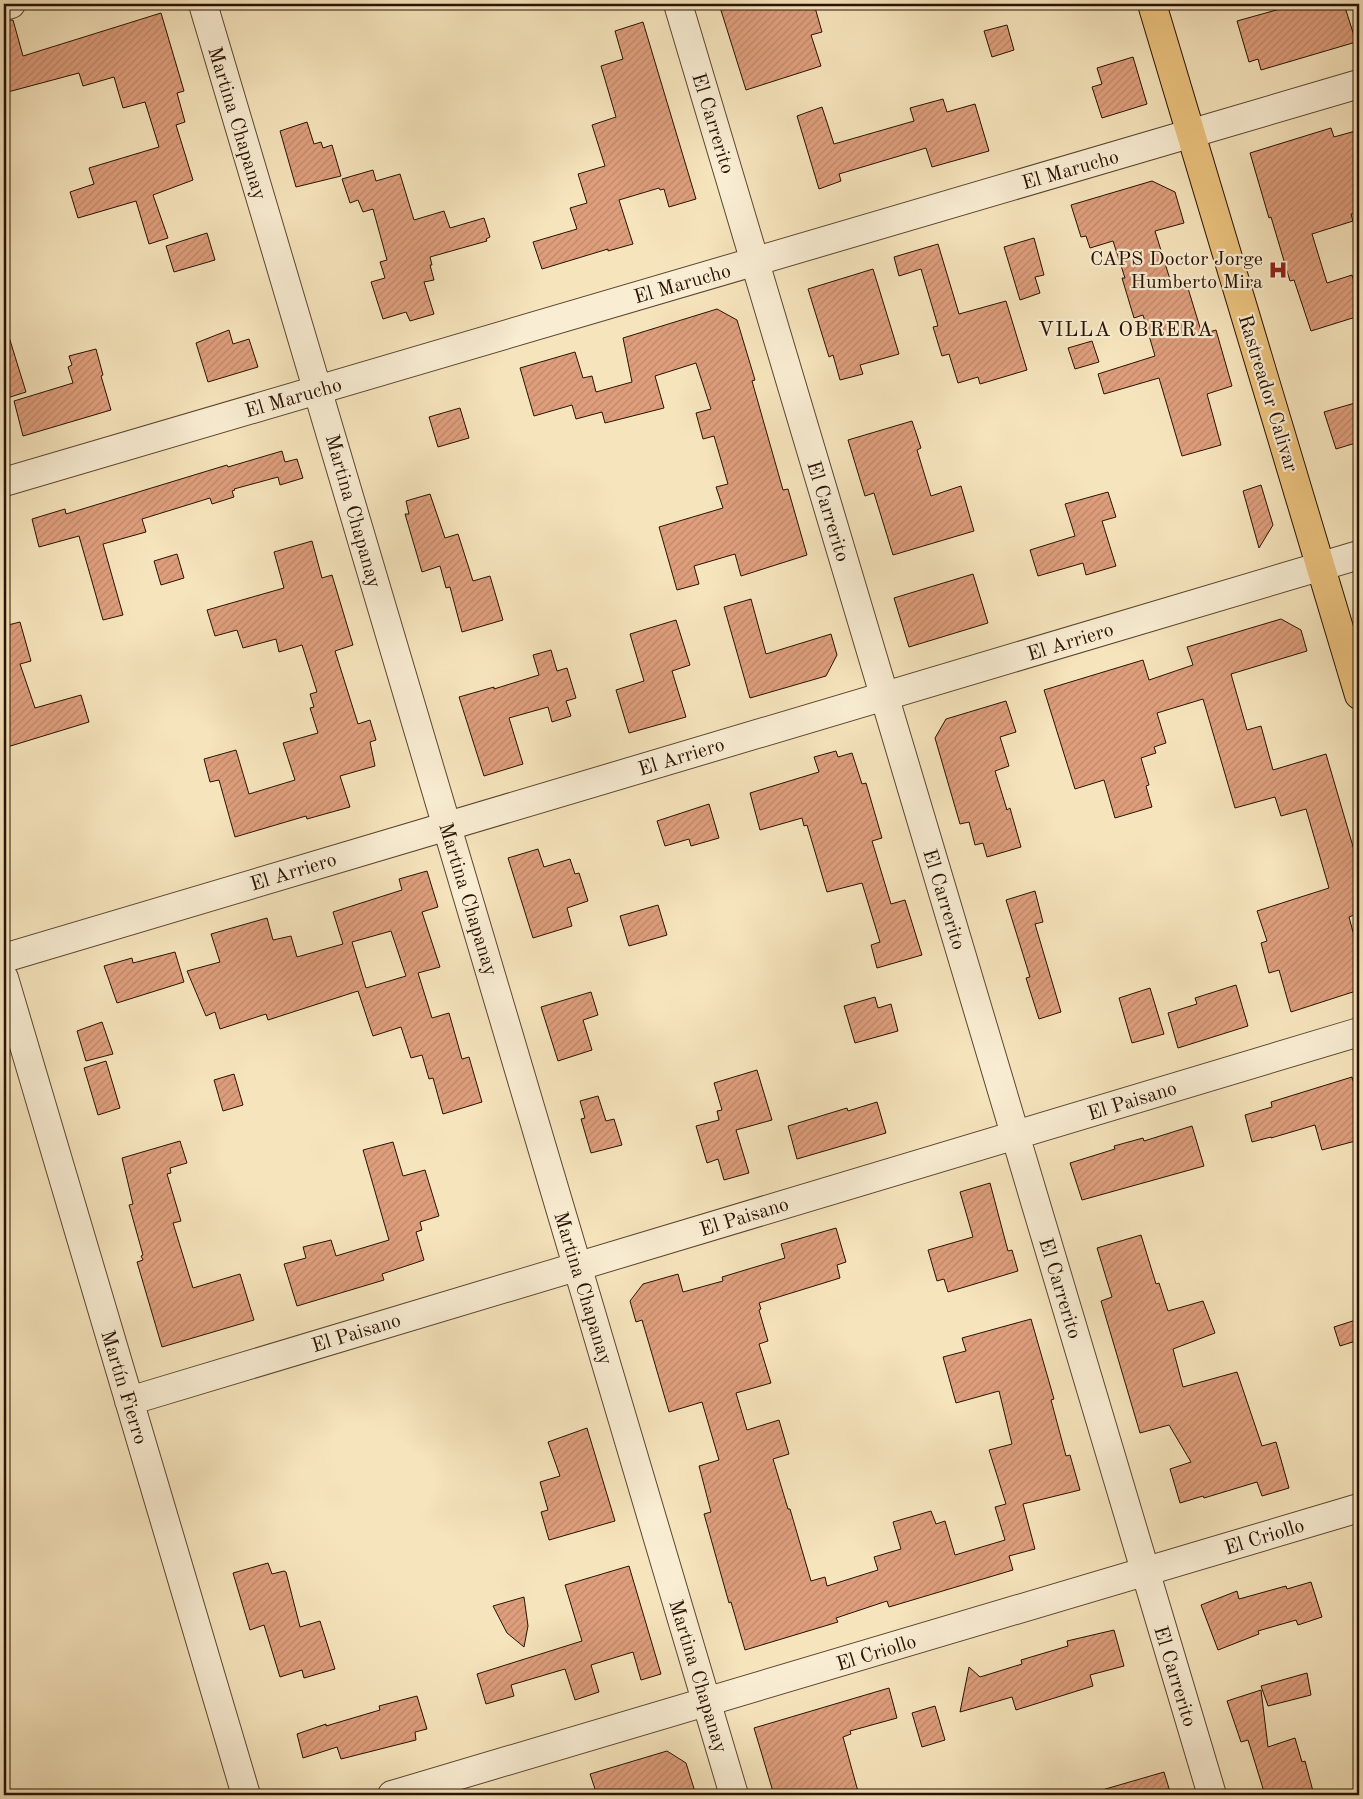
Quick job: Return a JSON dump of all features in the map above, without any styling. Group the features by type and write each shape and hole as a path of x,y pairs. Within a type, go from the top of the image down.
{"main road":[{"name":"Rastreador Calivar","path":"1152,4 1359,696"}],"street":[{"path":"4,6 11,4"},
{"name":"Martina Chapanay","path":"203,4 734,1795"},
{"name":"El Carrerito","path":"678,4 1212,1795"},
{"name":"El Marucho","path":"4,482 1359,84"},
{"name":"El Arriero","path":"4,958 1359,554"},
{"name":"Martín Fierro","path":"4,978 246,1795"},
{"name":"El Paisano","path":"129,1400 1359,1032"},
{"name":"El Criollo","path":"392,1795 1359,1508"}],"building":[{"path":"719,4 814,4 822,32 811,35 821,66 746,90"},
{"path":"1298,4 1344,4 1356,42 1261,70 1258,59 1249,62 1237,21"},
{"path":"161,13 184,91 177,93 185,122 176,125 193,180 153,195 168,238 149,244 136,201 78,218 70,192 94,184 89,168 159,147 145,102 123,108 114,77 83,86 79,73 4,93 4,21 13,20 23,56"},
{"path":"643,22 696,199 669,207 664,189 660,190 659,188 619,200 633,244 608,251 608,249 542,269 533,242 577,229 570,208 587,203 578,174 605,166 592,125 616,117 601,66 623,59 615,31"},
{"path":"1007,25 1014,50 992,57 984,31"},
{"path":"1133,57 1147,104 1102,118 1092,87 1102,84 1097,68"},
{"path":"943,99 947,112 975,104 989,151 932,167 926,148 839,174 841,181 819,189 797,116 822,107 834,144 914,121 910,108"},
{"path":"307,122 314,144 321,142 323,148 332,145 341,176 296,187 280,131"},
{"path":"1331,128 1334,137 1359,130 1359,213 1351,214 1353,221 1312,234 1327,283 1352,275 1359,299 1359,316 1311,331 1294,280 1290,281 1250,153"},
{"path":"373,170 376,181 400,174 414,220 444,211 450,228 484,218 490,237 486,239 487,241 430,257 434,280 424,282 434,314 410,321 406,312 383,319 371,282 385,278 380,262 387,260 373,209 363,212 358,200 350,203 342,179"},
{"path":"1152,181 1175,192 1184,223 1155,231 1173,289 1187,285 1202,334 1216,330 1232,386 1207,394 1221,445 1182,456 1159,378 1104,394 1098,374 1155,356 1143,315 1134,318 1122,278 1125,278 1113,241 1090,248 1086,236 1081,237 1071,205"},
{"path":"207,233 215,260 174,272 166,246"},
{"path":"1034,238 1044,275 1035,277 1040,293 1020,300 1004,247"},
{"path":"938,244 959,314 1006,301 1027,370 980,384 978,377 958,383 949,354 942,356 933,327 938,326 921,269 899,276 894,257"},
{"path":"873,269 899,354 860,365 863,374 840,380 833,355 829,357 808,289"},
{"path":"717,309 737,320 755,380 752,381 783,490 788,489 807,555 741,576 735,554 694,566 699,584 677,590 659,527 723,508 716,487 728,484 714,436 703,439 696,413 711,409 696,363 655,376 664,408 605,423 602,412 576,419 572,405 534,416 520,368 575,352 583,378 592,376 596,392 632,382 623,338"},
{"path":"229,330 233,344 249,339 258,367 208,382 196,343"},
{"path":"4,337 9,337 26,392 4,399"},
{"path":"1092,341 1099,362 1075,369 1068,348"},
{"path":"96,349 103,375 101,376 111,410 23,436 14,401 73,383 68,367 72,365 69,356"},
{"path":"1355,403 1359,416 1359,442 1336,449 1324,412"},
{"path":"460,408 469,438 438,447 429,417"},
{"path":"912,421 921,448 917,450 931,496 961,486 974,531 893,555 874,493 865,496 848,440"},
{"path":"282,451 285,462 297,459 303,478 280,485 278,477 234,489 232,491 234,497 212,504 210,498 142,519 146,532 103,544 123,615 103,620 79,536 39,547 32,519 65,509 66,514 227,465 228,467"},
{"path":"1261,485 1273,525 1259,548 1243,491"},
{"path":"1108,492 1116,517 1102,521 1116,566 1086,575 1083,563 1038,576 1030,550 1075,536 1065,504"},
{"path":"430,494 445,538 458,534 473,581 490,576 503,620 462,632 450,587 446,588 440,566 422,572 405,514 409,514 406,501"},
{"path":"312,541 322,578 332,575 353,645 335,651 358,724 370,720 376,740 370,742 375,766 340,776 350,807 307,819 306,816 235,837 219,780 210,782 204,759 236,750 249,794 295,780 283,743 318,733 310,708 314,707 310,694 317,692 302,645 279,652 276,639 243,648 237,630 215,636 207,610 284,588 274,552"},
{"path":"177,554 184,578 161,585 154,561"},
{"path":"973,574 988,623 909,647 894,598"},
{"path":"751,599 766,654 831,634 837,655 826,676 750,698 724,607"},
{"path":"1281,619 1301,630 1307,651 1231,674 1247,730 1261,726 1273,770 1326,754 1359,867 1359,913 1349,917 1359,954 1359,990 1291,1012 1279,970 1269,973 1261,943 1267,941 1257,911 1329,888 1306,809 1281,816 1275,797 1235,808 1203,699 1157,713 1166,743 1154,747 1156,753 1141,758 1149,785 1146,786 1152,807 1115,818 1104,780 1075,789 1044,690 1143,660 1149,680 1193,665 1187,647"},
{"path":"676,620 690,665 672,671 686,717 629,733 616,690 644,681 630,634"},
{"path":"20,622 31,661 20,664 35,708 81,695 89,722 4,748 4,626"},
{"path":"551,650 557,671 567,668 576,698 566,701 571,716 552,722 548,707 509,718 523,764 484,776 459,697 494,687 494,689 539,675 533,655"},
{"path":"1006,701 1016,732 1000,737 1009,766 995,771 1007,810 1010,808 1021,847 987,857 983,843 975,845 969,822 960,824 935,738 946,719"},
{"path":"836,751 838,757 852,753 862,784 866,783 882,838 872,841 891,904 905,900 922,955 877,968 871,945 880,942 862,883 827,892 807,825 804,826 802,818 760,830 750,793 819,772 814,757"},
{"path":"709,804 719,838 691,846 689,839 665,846 657,821"},
{"path":"538,849 544,867 570,859 575,874 579,873 588,901 567,908 572,926 533,938 508,858"},
{"path":"427,871 438,907 422,912 440,967 418,973 432,1018 449,1013 462,1059 469,1057 482,1102 443,1114 433,1078 429,1079 422,1055 411,1058 401,1027 373,1036 358,991 268,1020 266,1014 220,1029 215,1012 206,1016 187,971 220,962 211,934 267,918 273,940 291,936 297,957 343,944 333,912 402,890 399,879","holes":["391,931 406,976 366,988 352,942"]},
{"path":"1035,891 1043,922 1035,924 1061,1012 1039,1019 1026,978 1030,977 1006,900"},
{"path":"658,905 667,935 629,946 620,916"},
{"path":"175,952 184,982 117,1003 104,966 132,958 133,963"},
{"path":"1236,985 1248,1026 1178,1048 1168,1013 1197,1004 1195,998"},
{"path":"1150,988 1164,1034 1132,1043 1119,998"},
{"path":"591,992 598,1015 583,1020 592,1050 558,1061 541,1007"},
{"path":"875,997 878,1008 891,1004 898,1031 855,1043 844,1006"},
{"path":"102,1022 113,1054 86,1061 77,1031"},
{"path":"106,1061 120,1108 98,1115 84,1068"},
{"path":"757,1070 772,1120 736,1130 749,1173 724,1180 718,1159 707,1163 696,1126 719,1120 717,1111 722,1110 714,1083"},
{"path":"234,1074 243,1105 223,1111 214,1080"},
{"path":"1352,1077 1359,1102 1359,1140 1322,1150 1315,1125 1252,1142 1245,1115 1272,1107 1271,1102"},
{"path":"598,1096 606,1121 614,1119 622,1145 591,1153 581,1119 585,1118 580,1101"},
{"path":"877,1102 886,1133 797,1159 788,1126 847,1108 848,1111"},
{"path":"1192,1126 1204,1166 1082,1200 1070,1163 1115,1149 1114,1146 1143,1138 1144,1141"},
{"path":"180,1141 187,1163 170,1168 171,1173 167,1174 181,1221 173,1223 193,1288 240,1274 254,1320 162,1347 137,1262 143,1260 141,1256 143,1255 129,1205 133,1204 122,1158"},
{"path":"393,1142 403,1176 425,1170 439,1216 420,1222 422,1230 416,1232 424,1260 382,1274 384,1280 297,1306 284,1264 306,1258 303,1247 331,1240 336,1256 389,1240 363,1150"},
{"path":"990,1183 1008,1251 1012,1250 1018,1271 948,1292 944,1279 937,1281 928,1250 973,1237 960,1192"},
{"path":"836,1228 846,1262 837,1265 840,1278 759,1303 761,1309 759,1310 768,1341 759,1344 771,1383 736,1393 747,1430 779,1420 789,1454 773,1459 811,1581 825,1577 827,1586 878,1570 874,1557 901,1549 893,1522 931,1511 936,1524 945,1521 955,1555 1005,1540 995,1507 1006,1504 989,1450 1012,1444 999,1391 956,1403 943,1357 966,1351 962,1338 1031,1319 1054,1399 1051,1400 1066,1456 1070,1455 1080,1490 1023,1504 1035,1549 1009,1556 1013,1570 889,1607 887,1601 836,1618 838,1622 745,1650 731,1602 729,1603 704,1514 711,1512 699,1466 719,1460 702,1402 669,1412 642,1320 636,1322 630,1301 643,1284 678,1274 683,1292 723,1281 722,1277 785,1258 781,1244"},
{"path":"1141,1235 1156,1284 1159,1283 1168,1311 1203,1301 1215,1333 1173,1349 1183,1387 1237,1372 1262,1446 1276,1442 1289,1488 1262,1496 1257,1482 1180,1503 1170,1469 1191,1462 1169,1425 1140,1433 1101,1301 1112,1297 1097,1248"},
{"path":"1359,1319 1359,1340 1340,1346 1334,1327"},
{"path":"587,1428 615,1521 549,1540 541,1512 548,1510 540,1482 560,1476 548,1442"},
{"path":"268,1563 272,1574 286,1572 300,1627 320,1621 335,1669 304,1678 302,1670 280,1677 264,1625 250,1630 233,1573"},
{"path":"629,1566 661,1674 641,1680 633,1652 591,1665 599,1692 575,1700 565,1669 511,1685 514,1696 486,1704 477,1674 582,1641 565,1585"},
{"path":"1311,1582 1322,1617 1298,1625 1296,1620 1258,1631 1259,1634 1218,1650 1201,1605 1237,1591 1239,1599 1286,1586 1287,1589"},
{"path":"524,1597 528,1626 524,1647 507,1633 493,1606"},
{"path":"1114,1630 1124,1666 1090,1675 1093,1686 1016,1710 1012,1697 960,1712 969,1667 980,1677 1022,1664 1021,1660 1068,1646 1067,1641"},
{"path":"1307,1673 1311,1695 1268,1706 1261,1686"},
{"path":"889,1688 897,1718 850,1731 851,1734 843,1737 859,1795 774,1795 754,1728"},
{"path":"1261,1690 1268,1747 1295,1738 1302,1762 1305,1761 1314,1795 1265,1795 1248,1740 1241,1742 1227,1701"},
{"path":"417,1696 427,1729 415,1732 416,1740 341,1759 337,1747 303,1758 297,1734 326,1724 326,1726 380,1710 379,1706"},
{"path":"935,1706 945,1740 922,1747 912,1713"},
{"path":"667,1751 686,1763 696,1795 597,1795 590,1774"},
{"path":"1164,1772 1171,1795 1103,1795 1102,1790"}],"place":[{"name":"CAPS Doctor Jorge Humberto Mira","path":"1278,270"}],"district":[{"name":"VILLA OBRERA","path":"1126,329"}]}
